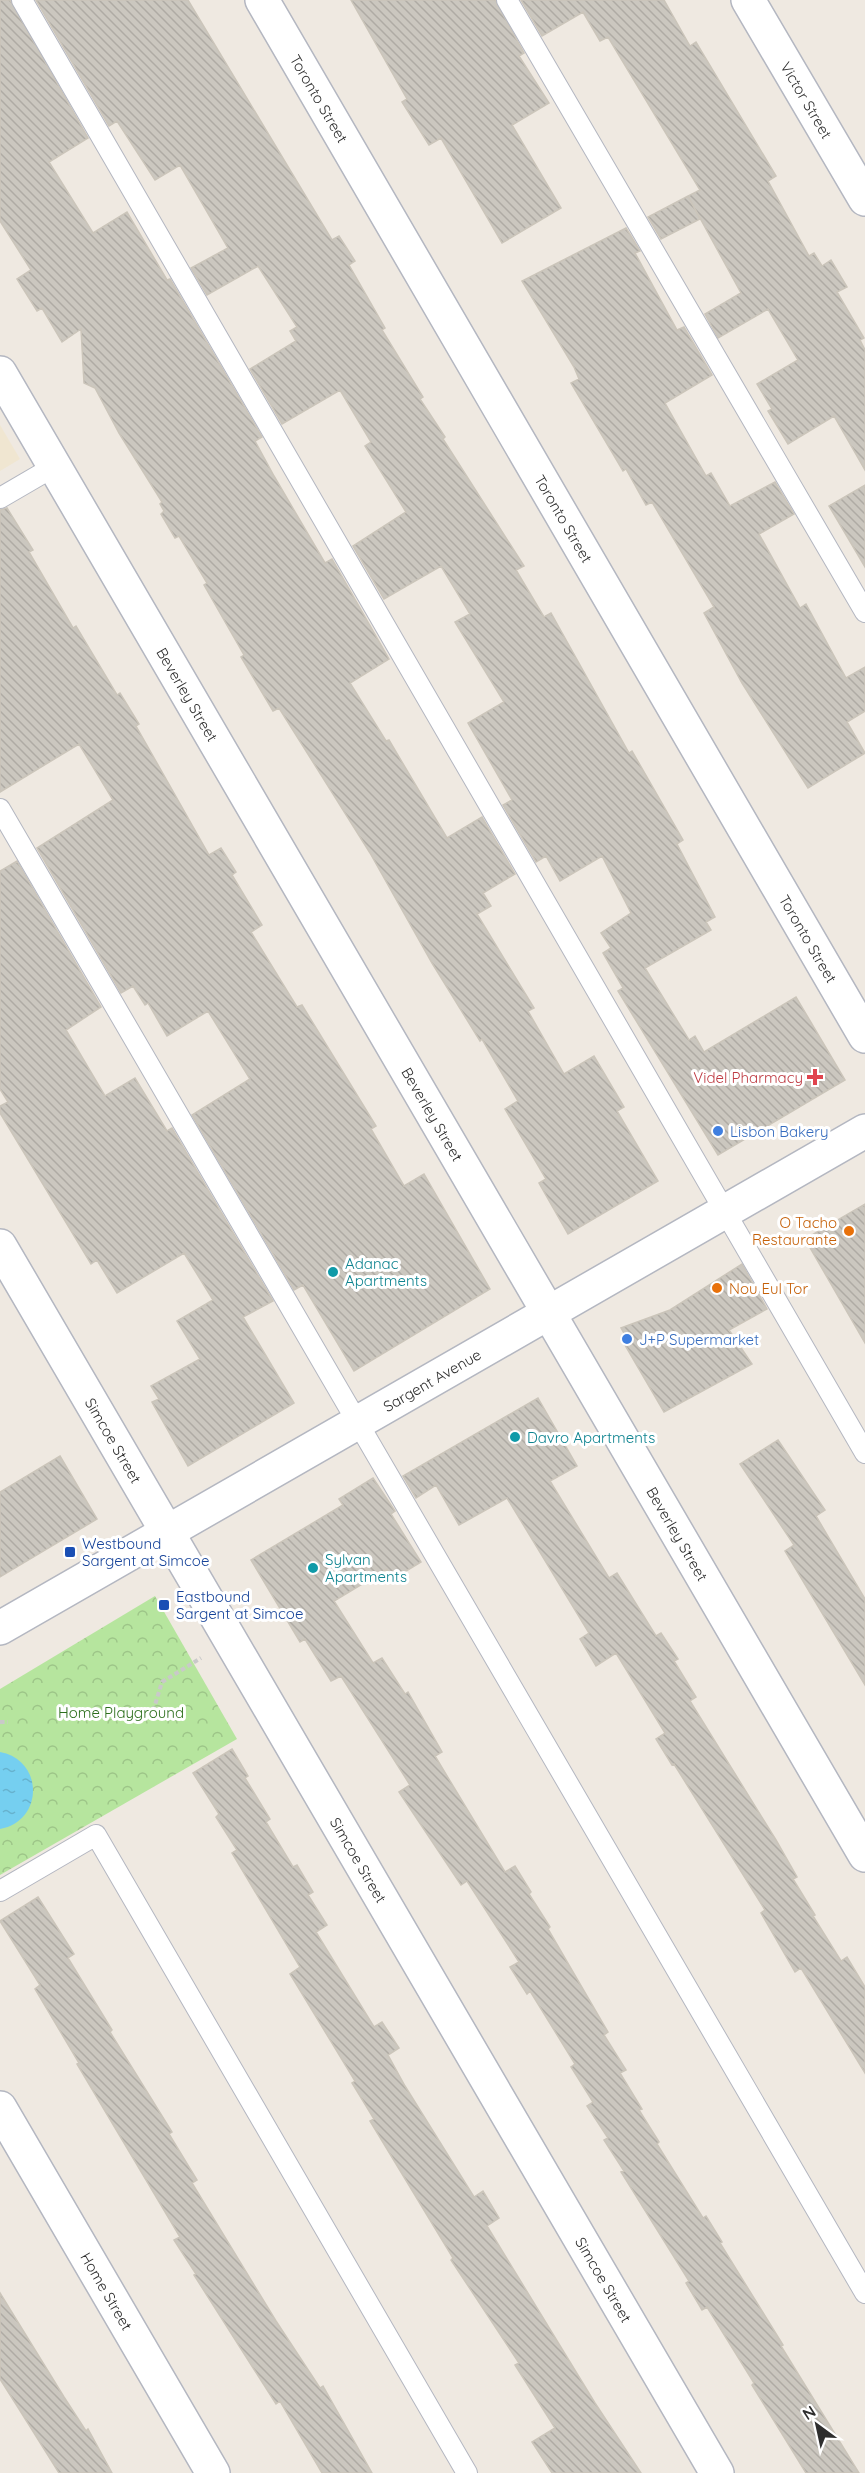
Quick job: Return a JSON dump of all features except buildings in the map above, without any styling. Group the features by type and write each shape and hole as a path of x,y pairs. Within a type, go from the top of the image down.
{"street":[{"name":"Toronto Street","path":"262,0 865,1036"},
{"name":"Victor Street","path":"748,0 865,199"},
{"name":"Beverley Street","path":"0,373 865,1855"},
{"name":"Sargent Avenue","path":"0,1628 865,1131"},
{"name":"Simcoe Street","path":"0,1246 717,2473"},
{"name":"Home Street","path":"0,2108 213,2473"}],"lane":[{"path":"22,0 865,1453"},
{"path":"507,0 865,612"},
{"path":"0,498 55,466"},
{"path":"0,809 865,2293"},
{"path":"0,1891 96,1835 468,2473"}],"path":[{"path":"151,1718 162,1682 205,1656"},
{"path":"0,1722 8,1722"}],"shaded area":[{"path":"0,425 20,459 0,471"}],"green space":[{"name":"Home Playground","path":"155,1596 237,1739 0,1875 0,1689"}],"water":[{"path":"0,1752 14,1757 25,1766 31,1778 33,1790 31,1803 25,1815 14,1824 0,1829"}],"place":[{"name":"Videl Pharmacy","path":"815,1077"},
{"name":"Lisbon Bakery","path":"718,1131"},
{"name":"O Tacho Restaurante","path":"849,1231"},
{"name":"Adanac Apartments","path":"333,1272"},
{"name":"Nou Eul Tor","path":"717,1288"},
{"name":"J+P Supermarket","path":"627,1339"},
{"name":"Davro Apartments","path":"515,1437"},
{"name":"Westbound Sargent at Simcoe","path":"70,1552"},
{"name":"Sylvan Apartments","path":"313,1568"},
{"name":"Eastbound Sargent at Simcoe","path":"164,1605"}]}
